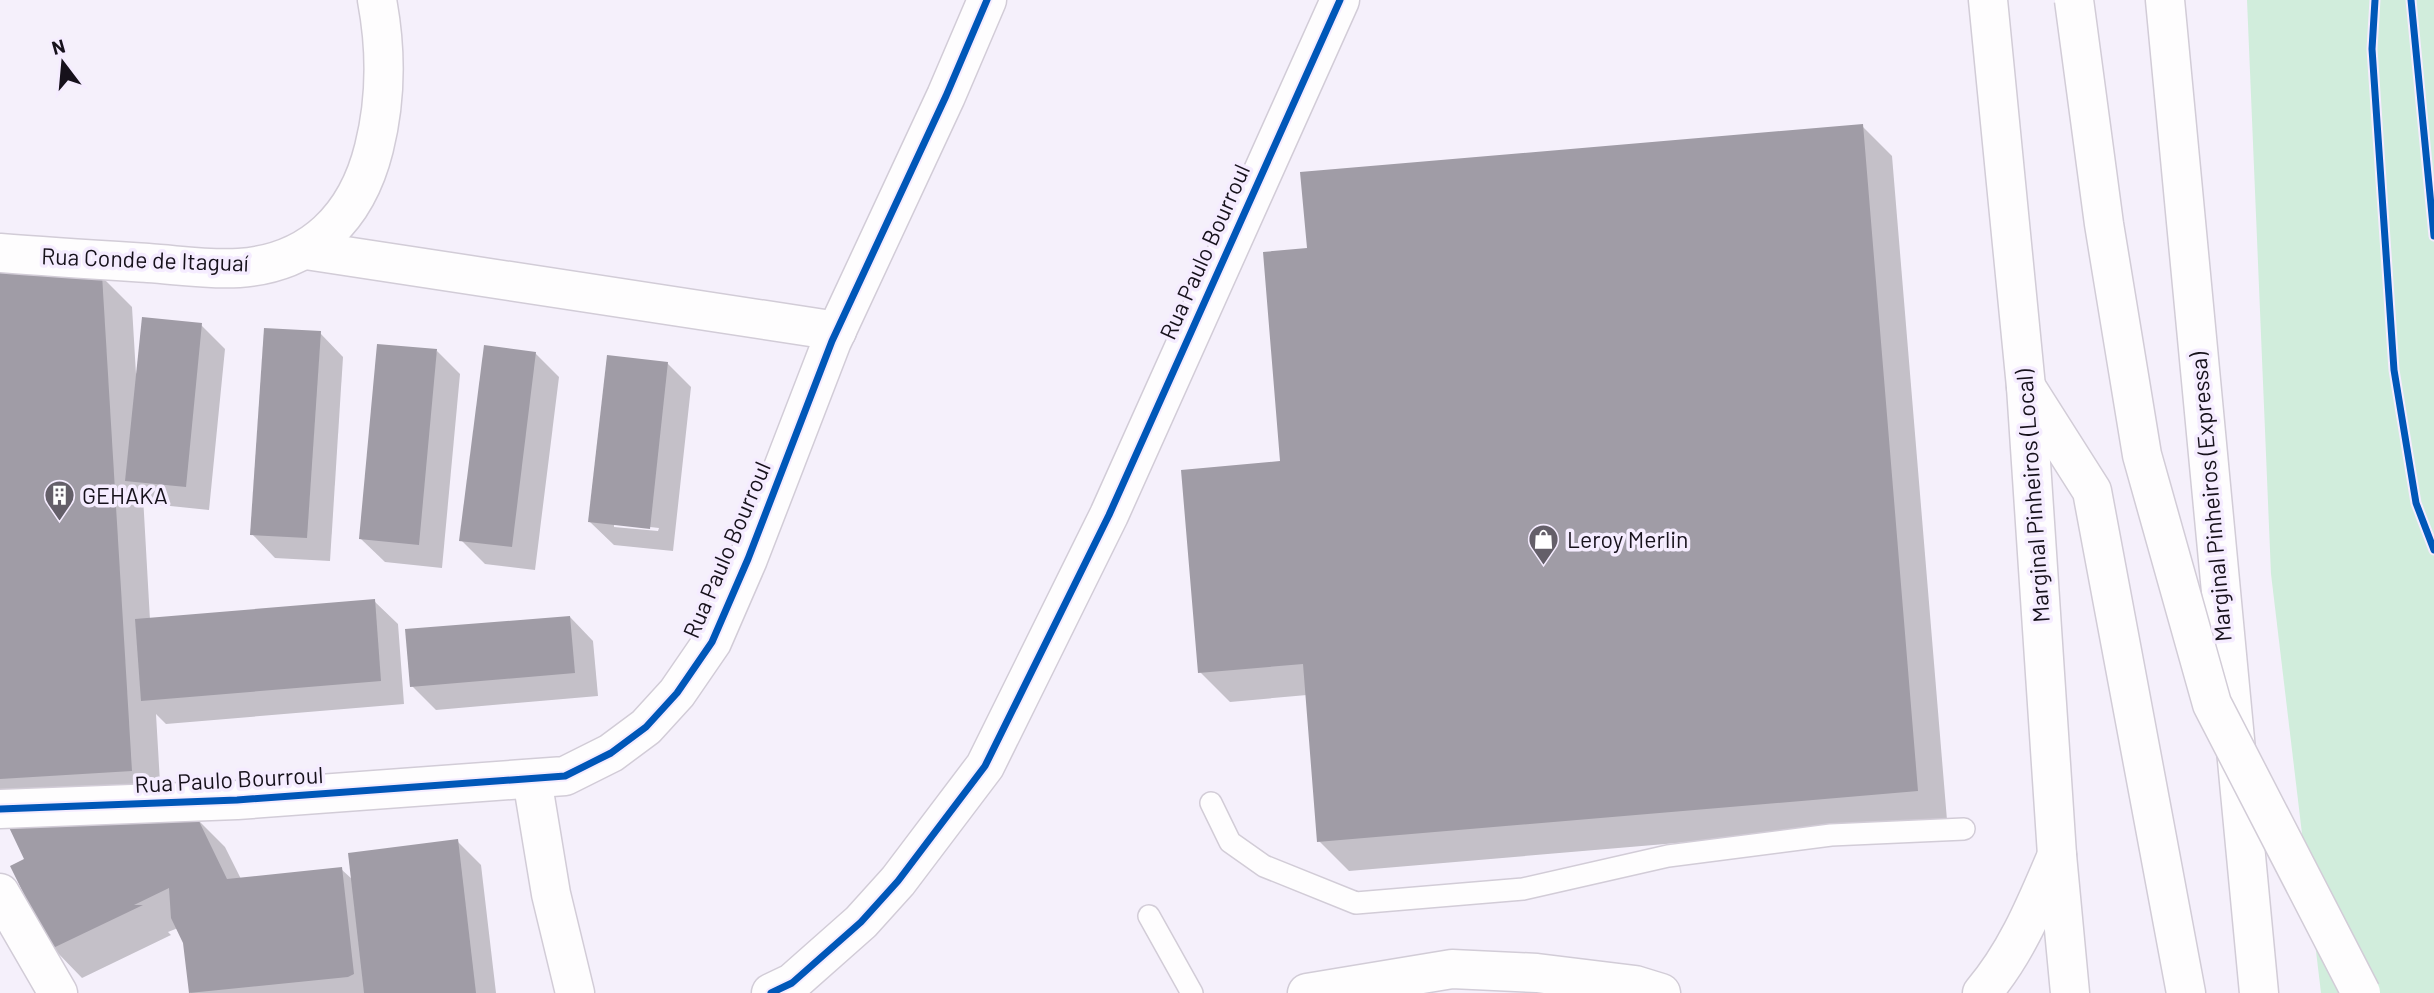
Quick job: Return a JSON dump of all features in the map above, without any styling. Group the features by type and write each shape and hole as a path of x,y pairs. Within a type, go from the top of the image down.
{"main road":[{"name":"Rua Conde de Itaguaí","path":"0,253 238,268 284,260 306,250 335,226 354,201 368,174 377,136 384,82 381,20 377,0"},
{"name":"Rua Paulo Bourroul","path":"0,809 237,800 565,776 611,753 646,727 677,693 712,642 748,559 838,331 941,108 987,0"},
{"name":"Rua Paulo Bourroul","path":"771,993 792,982 861,922 898,881 985,766 1109,515 1340,0"},
{"name":"Marginal Pinheiros (Local)","path":"1988,0 2026,387 2057,855 2070,993"},
{"path":"2074,0 2104,224 2142,455 2212,704 2361,993"},
{"name":"Marginal Pinheiros (Expressa)","path":"2165,0 2259,993"},
{"path":"306,250 838,331"},
{"path":"2026,387 2092,491 2186,993"},
{"path":"532,779 551,894 575,993"},
{"path":"1982,993 2022,935 2057,855"},
{"path":"0,892 58,993"},
{"path":"1307,993 1452,969 1537,973 1635,985 1661,993"}],"lane":[{"path":"1211,803 1230,842 1264,866 1356,903 1523,889 1668,856 1831,835 1965,829"},
{"path":"1149,916 1192,993"}],"green space":[{"path":"2247,0 2434,0 2434,993 2321,993 2271,574"}],"building":[{"name":"Leroy Merlin","path":"1863,124 1918,791 1317,842 1303,664 1198,673 1181,470 1280,461 1263,252 1307,248 1300,172"},
{"name":"GEHAKA","path":"0,270 102,275 132,771 0,779"},
{"path":"142,317 202,323 186,487 125,481"},
{"path":"264,328 321,331 307,538 250,535"},
{"path":"377,344 437,349 419,545 359,539"},
{"path":"484,345 536,352 512,547 459,541"},
{"path":"607,355 668,362 650,529 588,522"},
{"path":"375,599 381,681 141,701 135,619"},
{"path":"570,616 575,673 410,687 405,629"},
{"path":"196,815 227,879 342,867 354,974 348,977 189,993 183,943 171,918 169,888 134,905 143,905 51,949 10,866 24,859 6,821"},
{"path":"458,839 476,993 364,993 348,853"}],"cycle path":[{"path":"0,809 237,800 565,776 611,753 646,727 677,693 712,642 748,559 832,341 946,96 987,0"},
{"path":"771,993 792,983 861,922 898,881 985,766 1109,515 1340,0"},
{"path":"2375,0 2372,49 2394,370 2416,503 2434,550"},
{"path":"2411,0 2434,236"}],"place":[{"name":"GEHAKA","path":"59,523"},
{"name":"Leroy Merlin","path":"1544,567"}]}
